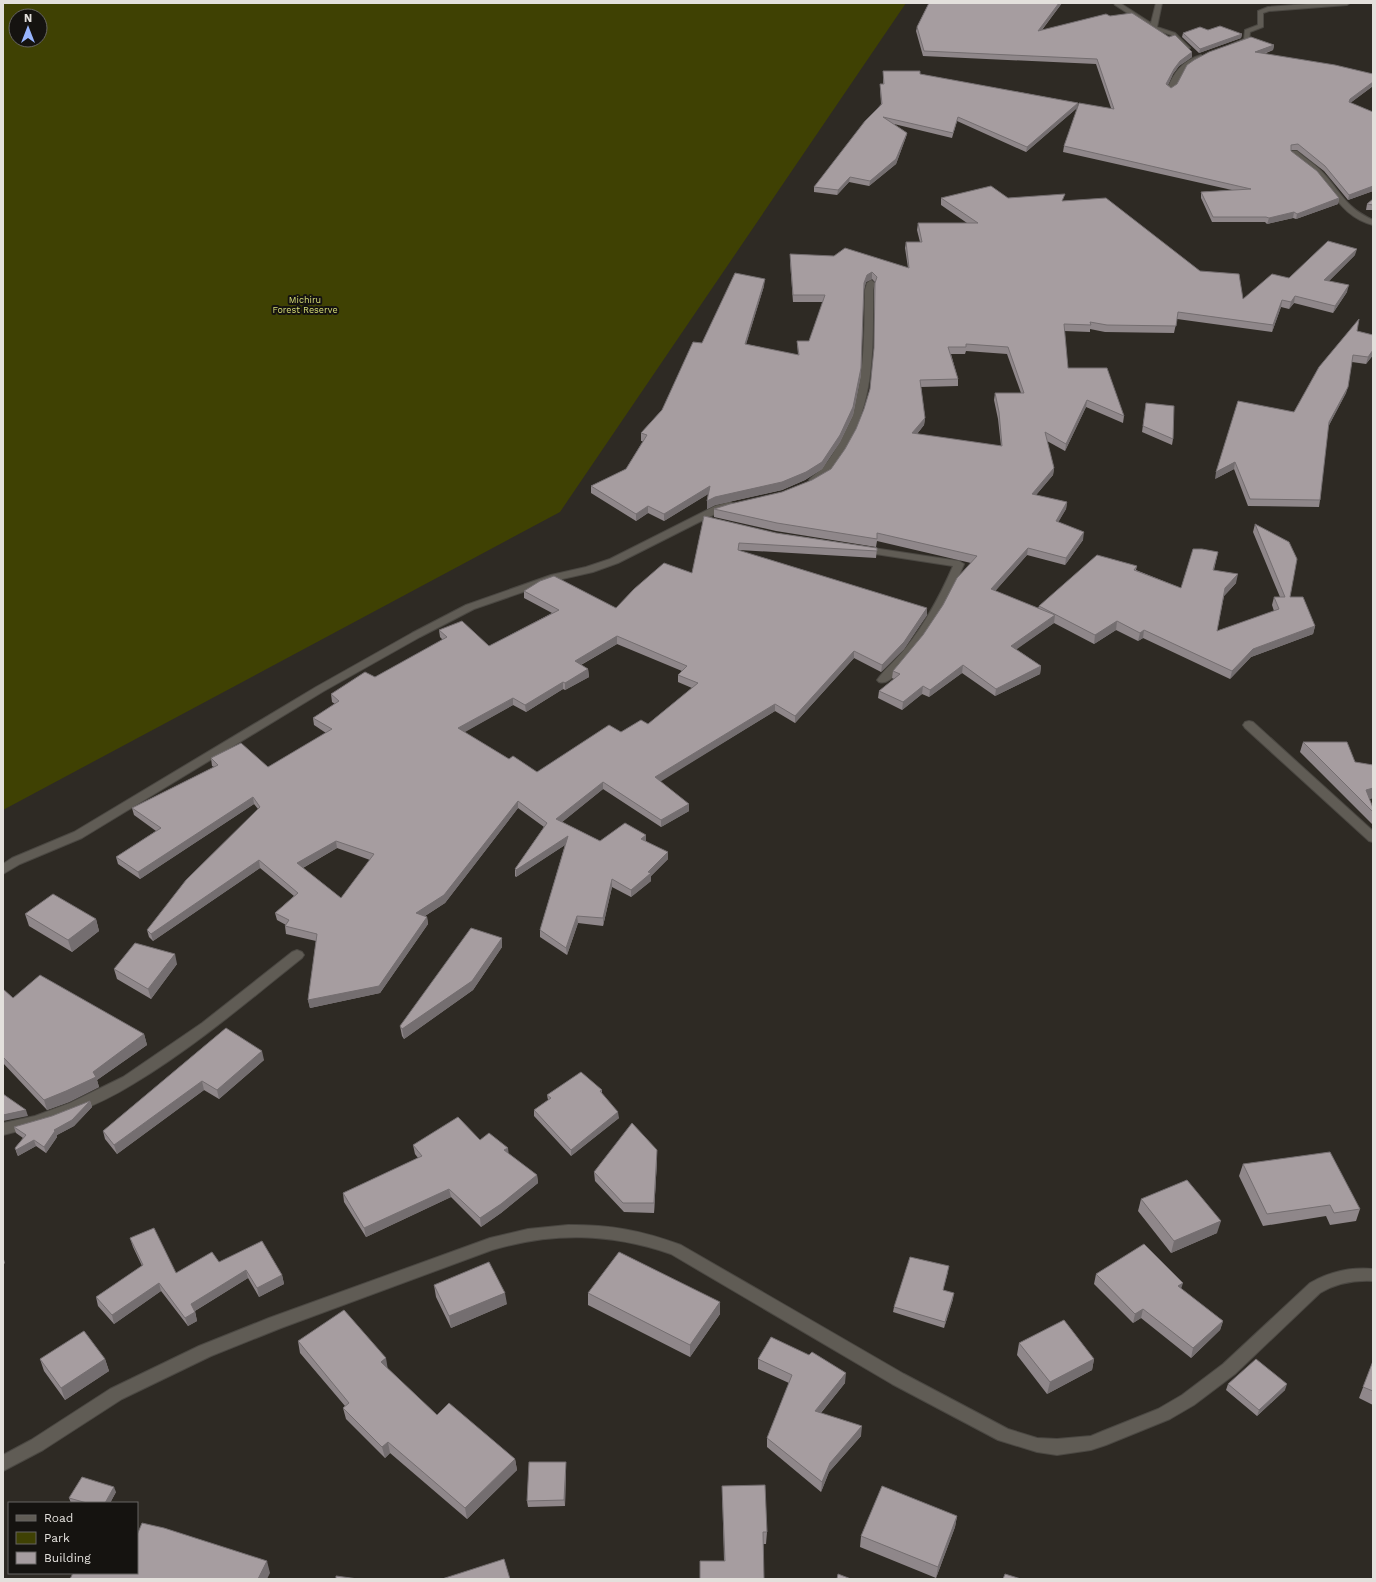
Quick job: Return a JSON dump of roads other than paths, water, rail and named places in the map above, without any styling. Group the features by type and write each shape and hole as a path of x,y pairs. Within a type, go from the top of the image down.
{"street":[{"path":"1154,28 1159,3"},
{"path":"1226,48 1247,40 1247,31 1262,26 1260,12 1268,9 1346,3"},
{"path":"1117,4 1154,28 1174,34 1202,57 1182,68 1175,77 1171,90"},
{"path":"1294,153 1322,176 1344,205 1360,217 1373,223"},
{"path":"804,486 826,472 846,443 859,415 867,375 869,290 871,283"},
{"path":"3,870 16,860 78,835 320,689 416,635 470,607 555,577 589,570 614,561 719,508 742,502"},
{"path":"700,518 715,522"},
{"path":"849,547 959,564 949,590 932,620 906,655 883,680"},
{"path":"1249,725 1373,838"},
{"path":"3,1129 36,1121 75,1107 128,1081 207,1027 297,955"},
{"path":"3,1463 37,1445 116,1394 205,1351 275,1323 490,1244 507,1239 540,1233 571,1232 621,1234 647,1239 676,1249 898,1379 1004,1435 1037,1445 1057,1447 1091,1443 1164,1414 1188,1400 1229,1369 1315,1288 1324,1282 1346,1276 1373,1275"}],"park label":[{"name":"Michiru Forest Reserve","path":"305,306"}]}
